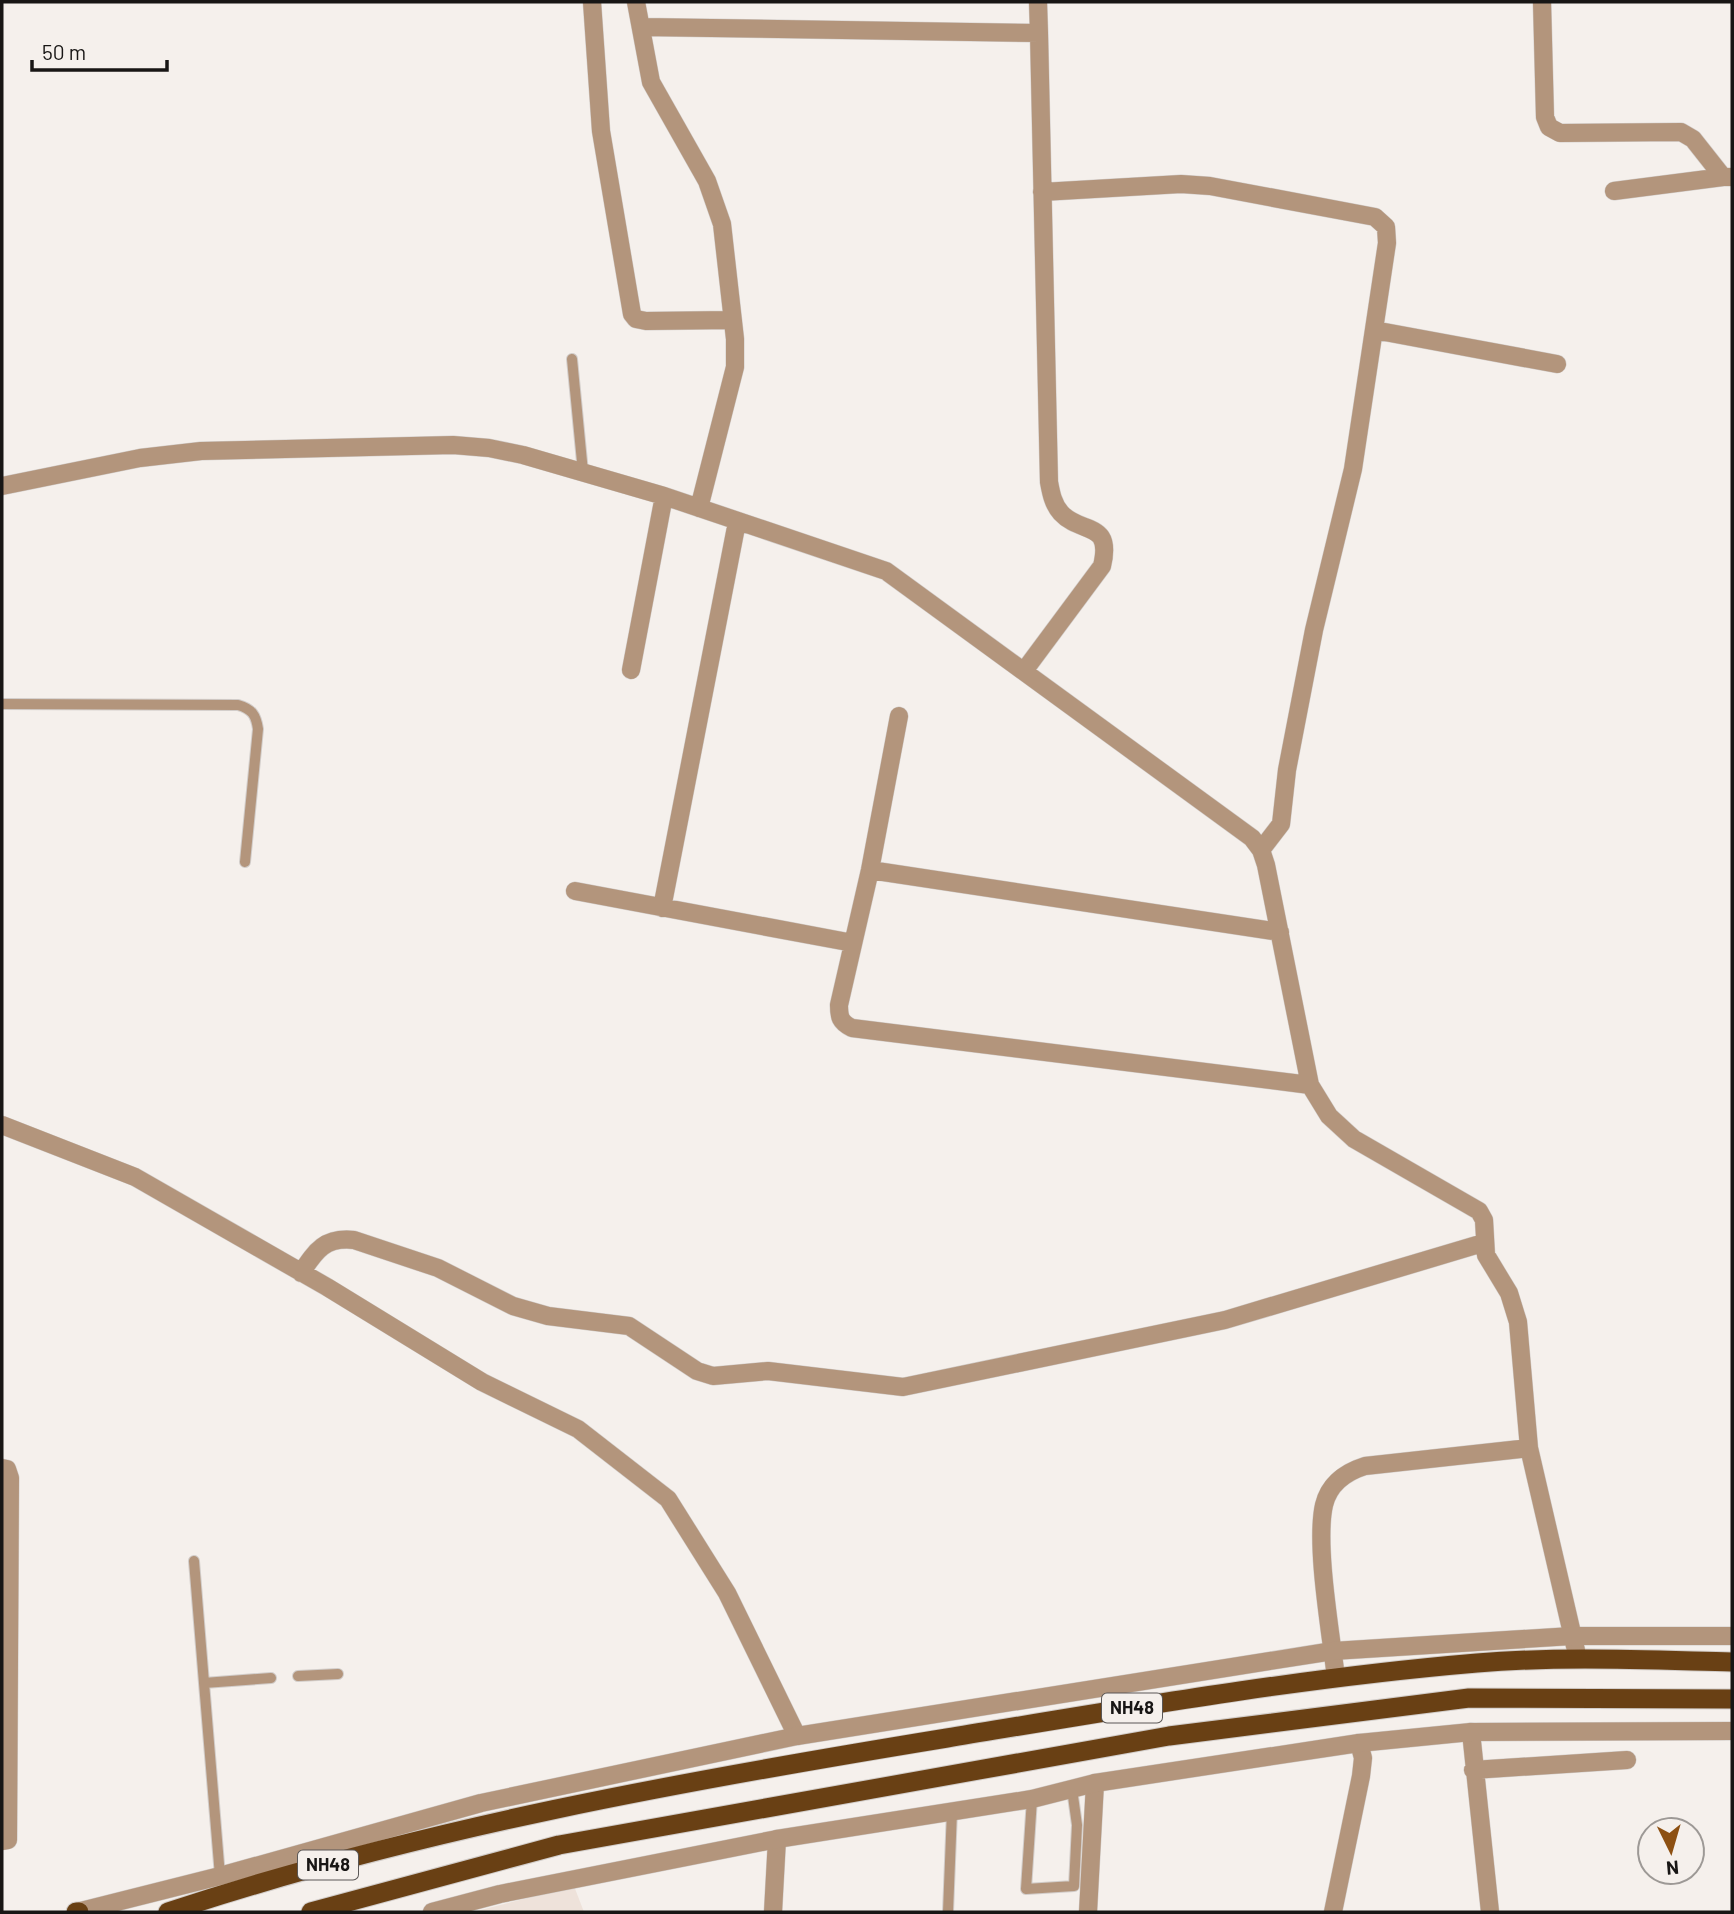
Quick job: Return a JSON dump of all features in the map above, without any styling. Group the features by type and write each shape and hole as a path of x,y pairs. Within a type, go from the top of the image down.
{"highway":[{"name":"NH48","path":"168,1912 421,1839 539,1812 818,1759 1336,1678 1479,1663 1577,1659 1732,1662"},
{"name":"NH48","path":"311,1912 545,1848 1168,1736 1469,1698 1732,1699"}],"street":[{"path":"592,2 601,131 632,314 635,319 646,321 733,320"},
{"path":"636,2 651,82 717,202 723,224 735,367 699,508"},
{"path":"1024,671 1102,566 1105,553 1103,540 1096,530 1062,514 1052,500 1049,482 1038,2"},
{"path":"1542,2 1545,117 1549,127 1560,133 1681,132 1693,139 1728,177"},
{"path":"641,27 1039,33"},
{"path":"1615,191 1728,177"},
{"path":"1042,192 1181,184 1210,186 1375,217 1386,227 1387,243 1353,469 1314,631 1287,770 1280,824 1261,850"},
{"path":"1374,330 1557,364"},
{"path":"2,486 140,458 240,449 453,445 489,448 583,472 664,496 886,571 1252,838 1261,850 1310,1085 1329,1116 1354,1139 1479,1211 1484,1220 1483,1243 1486,1255 1509,1293 1518,1322 1529,1448 1577,1659"},
{"path":"631,670 664,496"},
{"path":"662,908 737,522"},
{"path":"900,716 839,1017 852,1028 1310,1085"},
{"path":"870,870 1280,932"},
{"path":"575,891 853,943"},
{"path":"2,1125 135,1177 327,1287 482,1382 578,1429 668,1499 727,1593 797,1736"},
{"path":"301,1273 317,1248 340,1238 354,1240 438,1268 513,1306 548,1316 629,1326 698,1371 713,1376 768,1371 903,1387 1225,1320 1483,1243"},
{"path":"1336,1678 1322,1521 1324,1503 1342,1476 1365,1466 1529,1448"},
{"path":"2,1468 7,1469 10,1478 10,1506 8,1840 2,1841"},
{"path":"77,1912 220,1876 494,1799 797,1736 1333,1651 1572,1636 1732,1636"},
{"path":"432,1912 513,1892 777,1839 1032,1799 1095,1783 1359,1743 1471,1732 1732,1731"},
{"path":"1471,1732 1490,1912"},
{"path":"1333,1912 1362,1776 1363,1758 1359,1743"},
{"path":"1473,1770 1627,1760"},
{"path":"1087,1912 1095,1783"},
{"path":"773,1912 777,1839"}],"lane":[{"path":"572,359 583,472"},
{"path":"2,704 238,705 250,709 256,718 258,729 245,862"},
{"path":"194,1561 220,1876"},
{"path":"298,1676 338,1674"},
{"path":"205,1683 271,1678"},
{"path":"1032,1799 1026,1889 1074,1886 1077,1825 1072,1789"},
{"path":"948,1912 952,1811"}],"shaded area":[{"path":"574,1886 584,1912 473,1912"}]}
